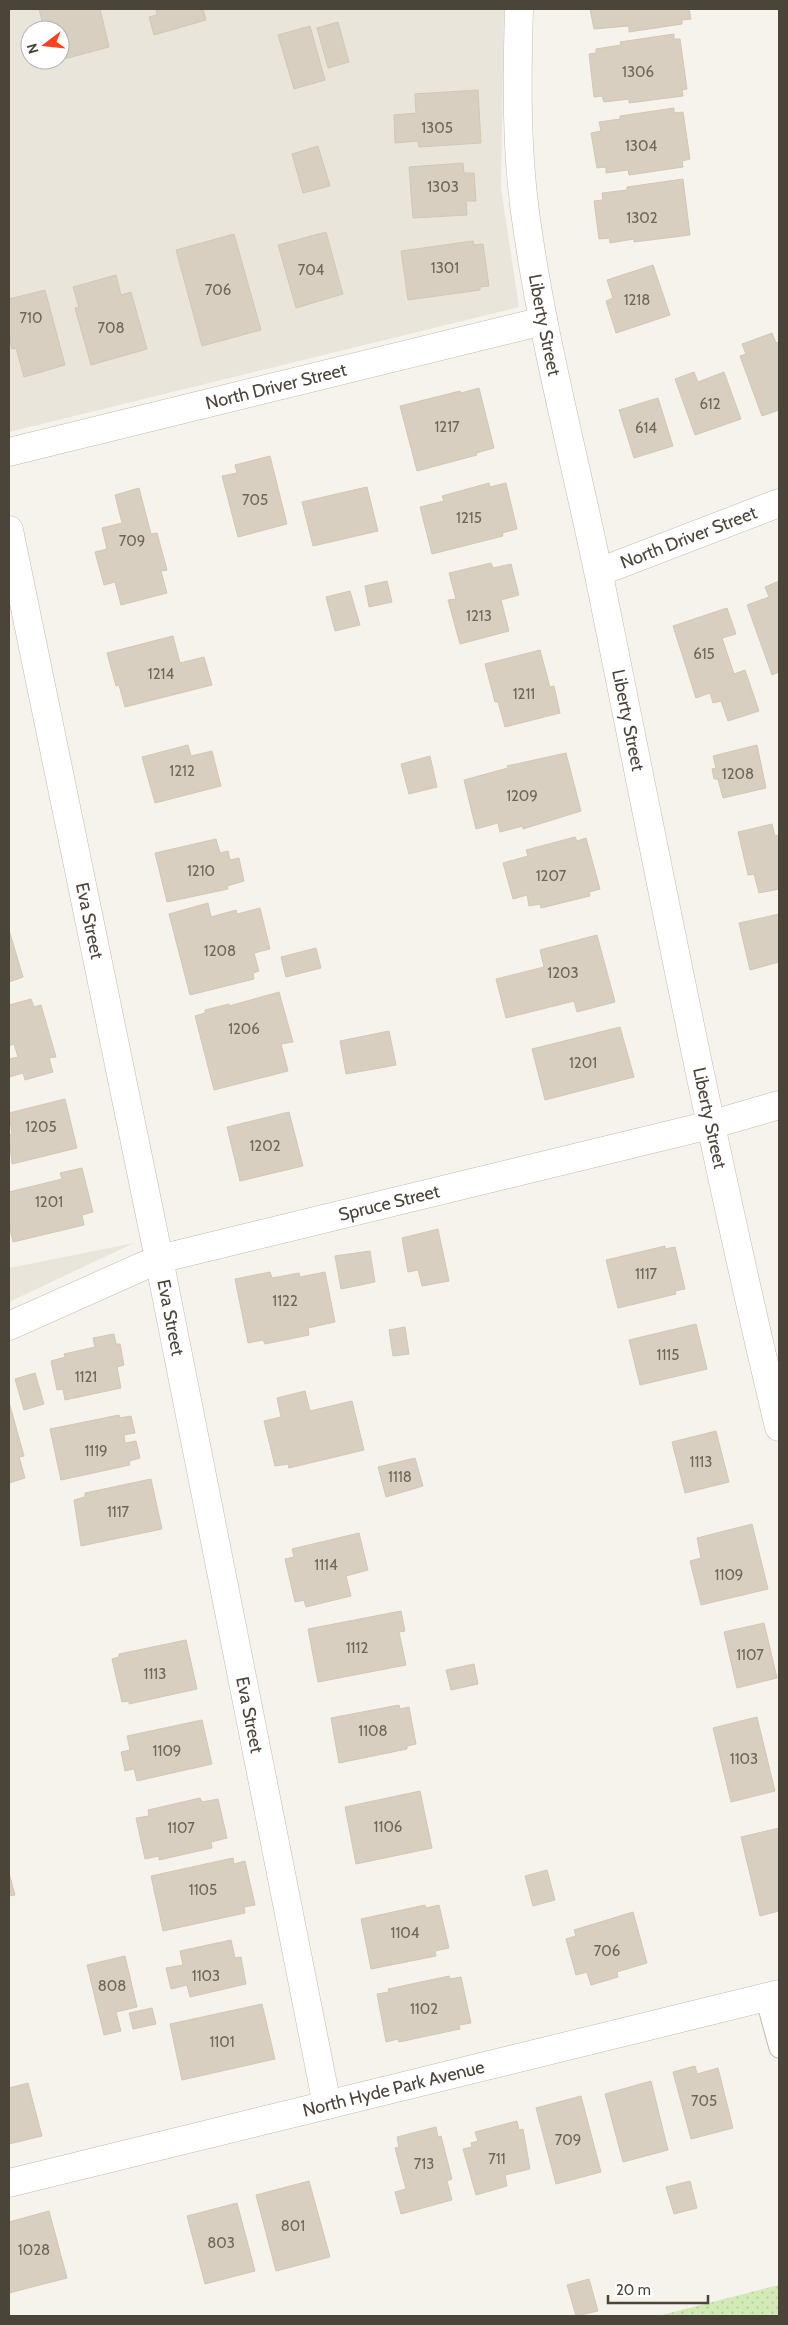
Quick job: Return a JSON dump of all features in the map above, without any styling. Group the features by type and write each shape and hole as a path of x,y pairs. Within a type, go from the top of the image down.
{"street":[{"name":"Liberty Street","path":"520,9 517,87 525,208 543,321 599,572 710,1125 778,1419"},
{"name":"North Driver Street","path":"9,452 543,321"},
{"name":"North Driver Street","path":"599,572 779,503"},
{"name":"Eva Street","path":"9,530 159,1259 327,2105"},
{"name":"Spruce Street","path":"9,1326 159,1259 710,1125 779,1105"},
{"name":"North Hyde Park Avenue","path":"9,2183 772,1996"}],"lane":[{"path":"772,1996 779,2048"}],"shaded area":[{"path":"9,9 504,9 501,188 519,307 9,432"},
{"path":"134,1243 9,1302 9,1268"}],"green space":[{"path":"779,2285 779,2316 658,2316"}],"building":[{"path":"39,9 100,9 109,47 70,57 70,20 42,20"},
{"path":"156,9 203,9 206,20 154,35 149,17 157,15"},
{"path":"590,9 689,9 691,19 682,20 682,24 629,32 629,26 594,29"},
{"path":"338,22 349,62 328,68 317,28"},
{"path":"310,26 325,80 294,89 278,35"},
{"path":"674,34 674,39 680,39 687,89 682,90 683,96 629,103 629,99 604,102 602,96 594,97 589,54 596,53 596,49 621,45 620,42"},
{"path":"478,90 481,143 419,147 418,141 395,143 394,115 416,113 415,94"},
{"path":"674,108 674,113 683,112 690,159 682,161 683,167 629,175 628,170 606,173 606,167 597,168 591,133 601,131 599,122 620,119 620,116"},
{"path":"318,146 330,186 303,193 292,154"},
{"path":"463,163 464,173 474,173 476,201 466,201 467,215 413,218 409,167"},
{"path":"683,179 690,235 634,242 634,239 610,243 609,238 599,239 594,201 603,200 602,193 627,190 627,187"},
{"path":"326,232 343,294 296,308 278,245"},
{"path":"234,234 261,330 202,346 176,250"},
{"path":"473,241 474,245 483,244 489,286 480,287 480,290 408,300 401,251"},
{"path":"653,265 670,315 616,333 606,301 613,298 607,280"},
{"path":"116,275 121,295 131,292 147,349 91,365 75,308 79,307 73,287"},
{"path":"45,290 65,365 24,377 16,348 12,349 9,337 9,299"},
{"path":"772,333 776,343 779,342 779,410 762,416 740,356 746,354 742,344"},
{"path":"694,372 698,382 724,372 741,419 695,435 675,379"},
{"path":"479,388 494,448 476,453 477,455 417,471 400,406"},
{"path":"658,398 673,446 634,458 619,410"},
{"path":"270,456 287,524 238,537 222,476 237,473 235,465"},
{"path":"489,483 490,487 506,483 517,529 502,533 503,536 432,554 420,507 444,501 442,496"},
{"path":"367,487 378,531 313,546 302,502"},
{"path":"139,488 151,534 157,533 167,570 161,571 167,593 121,605 115,582 104,585 95,552 107,549 102,528 122,523 115,495"},
{"path":"491,563 493,568 511,564 519,595 501,600 509,631 460,644 448,600 456,599 449,573"},
{"path":"387,581 392,602 369,607 365,586"},
{"path":"779,581 779,672 772,675 747,605 769,597 765,587"},
{"path":"350,591 360,625 335,631 326,597"},
{"path":"727,608 736,634 722,638 734,674 745,670 759,711 728,721 721,701 713,703 710,693 696,698 673,626"},
{"path":"173,636 180,663 204,657 212,685 125,707 119,685 116,686 107,653"},
{"path":"540,650 550,687 554,686 560,713 505,727 498,702 495,702 485,664"},
{"path":"188,745 191,756 212,751 221,786 155,803 142,757"},
{"path":"757,745 766,788 723,798 718,779 714,779 712,769 716,768 713,756"},
{"path":"566,753 581,811 523,829 523,826 500,832 498,823 476,829 464,780 508,768 507,766"},
{"path":"430,756 437,787 409,794 401,764"},
{"path":"772,824 775,836 779,835 779,889 759,893 754,874 748,875 738,832"},
{"path":"575,837 577,841 586,838 600,889 589,892 590,896 541,908 540,904 529,906 527,895 513,899 503,863 528,856 526,850"},
{"path":"216,839 220,853 228,851 230,860 239,858 244,881 227,886 228,889 167,902 155,853"},
{"path":"208,903 211,917 236,910 237,914 260,908 270,949 254,953 259,971 253,973 254,979 190,995 169,914"},
{"path":"779,914 779,962 750,970 739,923"},
{"path":"9,930 23,977 9,982"},
{"path":"597,935 615,1002 577,1012 574,1001 506,1018 496,979 544,967 540,950"},
{"path":"316,948 321,968 286,977 281,957"},
{"path":"279,992 293,1042 281,1044 288,1071 214,1090 195,1016 205,1013 205,1010 229,1004 229,1006"},
{"path":"31,999 34,1007 41,1005 56,1057 49,1058 53,1072 25,1080 23,1073 9,1077 9,1059 18,1057 14,1044 9,1046 9,1005"},
{"path":"620,1027 634,1077 545,1100 532,1049"},
{"path":"389,1031 396,1065 346,1074 340,1041"},
{"path":"65,1099 77,1148 12,1164 9,1135 12,1134 9,1113"},
{"path":"289,1112 303,1166 240,1181 227,1127"},
{"path":"82,1168 93,1212 82,1215 84,1225 13,1242 9,1224 9,1192 62,1179 60,1173"},
{"path":"438,1229 449,1281 422,1286 418,1270 408,1272 402,1238"},
{"path":"665,1246 665,1249 675,1247 685,1289 675,1291 676,1294 618,1308 606,1260"},
{"path":"370,1251 375,1282 341,1289 335,1256"},
{"path":"270,1272 272,1278 299,1273 300,1277 325,1272 335,1322 308,1328 309,1335 265,1344 263,1340 248,1343 235,1279"},
{"path":"696,1324 707,1369 640,1385 629,1340"},
{"path":"405,1327 409,1354 393,1356 389,1330"},
{"path":"114,1334 116,1344 120,1344 124,1365 117,1367 121,1388 65,1400 63,1389 57,1390 51,1361 65,1357 64,1354 95,1347 93,1338"},
{"path":"35,1373 44,1404 24,1410 15,1379"},
{"path":"305,1391 310,1411 352,1401 364,1450 289,1468 288,1464 275,1466 264,1421 281,1417 277,1398"},
{"path":"9,1402 24,1456 19,1457 25,1478 9,1483"},
{"path":"119,1415 120,1418 131,1416 135,1433 124,1435 125,1443 136,1441 140,1458 129,1461 130,1465 61,1480 50,1429"},
{"path":"716,1431 729,1482 685,1493 672,1442"},
{"path":"415,1458 423,1486 386,1497 378,1467"},
{"path":"151,1479 162,1529 81,1546 74,1500 85,1497 85,1493"},
{"path":"752,1524 768,1589 701,1605 690,1561 701,1558 697,1538"},
{"path":"359,1533 368,1570 346,1576 351,1596 306,1607 304,1600 295,1602 285,1559 294,1557 292,1549"},
{"path":"401,1611 405,1631 399,1632 406,1665 318,1682 308,1629"},
{"path":"764,1623 777,1678 737,1688 724,1632"},
{"path":"186,1640 197,1689 129,1704 129,1701 122,1702 112,1659 119,1657 119,1654"},
{"path":"474,1664 478,1684 451,1690 446,1670"},
{"path":"399,1705 400,1709 409,1707 416,1744 407,1746 407,1749 339,1763 331,1718"},
{"path":"757,1717 775,1791 731,1802 713,1728"},
{"path":"202,1720 212,1764 137,1781 134,1769 125,1771 121,1752 130,1750 127,1736"},
{"path":"420,1791 432,1848 356,1864 345,1807"},
{"path":"200,1798 202,1802 218,1799 227,1838 211,1842 212,1848 159,1860 159,1856 145,1859 136,1818 149,1816 148,1810"},
{"path":"779,1828 779,1911 760,1916 741,1837"},
{"path":"233,1858 234,1864 245,1861 255,1905 244,1907 245,1913 163,1931 151,1876"},
{"path":"547,1870 555,1900 533,1906 525,1876"},
{"path":"9,1873 15,1895 9,1896"},
{"path":"425,1905 426,1908 439,1905 449,1948 435,1951 436,1956 371,1969 361,1919"},
{"path":"633,1912 647,1963 617,1972 618,1977 591,1985 587,1972 576,1975 566,1939 576,1936 574,1930"},
{"path":"231,1940 235,1958 241,1957 246,1984 190,1997 187,1985 171,1989 166,1968 183,1965 180,1951"},
{"path":"125,1956 137,2007 116,2012 121,2031 104,2035 87,1965"},
{"path":"449,1976 450,1979 461,1977 471,2023 459,2025 460,2029 399,2042 398,2039 386,2042 377,1994 389,1992 388,1989"},
{"path":"262,2004 275,2059 182,2080 170,2024"},
{"path":"152,2008 156,2024 133,2029 129,2013"},
{"path":"695,2066 697,2074 718,2068 733,2128 691,2139 673,2072"},
{"path":"651,2081 668,2150 623,2162 605,2094"},
{"path":"28,2083 42,2136 9,2144 9,2088"},
{"path":"581,2096 601,2172 556,2184 536,2108"},
{"path":"517,2121 519,2130 523,2129 530,2169 505,2175 507,2186 476,2195 463,2149 472,2147 471,2143 478,2141 475,2132"},
{"path":"436,2127 438,2137 441,2136 452,2179 447,2181 452,2200 401,2214 395,2192 406,2189 395,2148 399,2147 397,2137"},
{"path":"309,2181 330,2257 276,2271 256,2195"},
{"path":"690,2181 697,2208 674,2214 666,2187"},
{"path":"237,2203 255,2271 205,2284 187,2216"},
{"path":"49,2211 67,2278 9,2293 9,2222"},
{"path":"589,2279 598,2311 576,2316 567,2285"}]}
